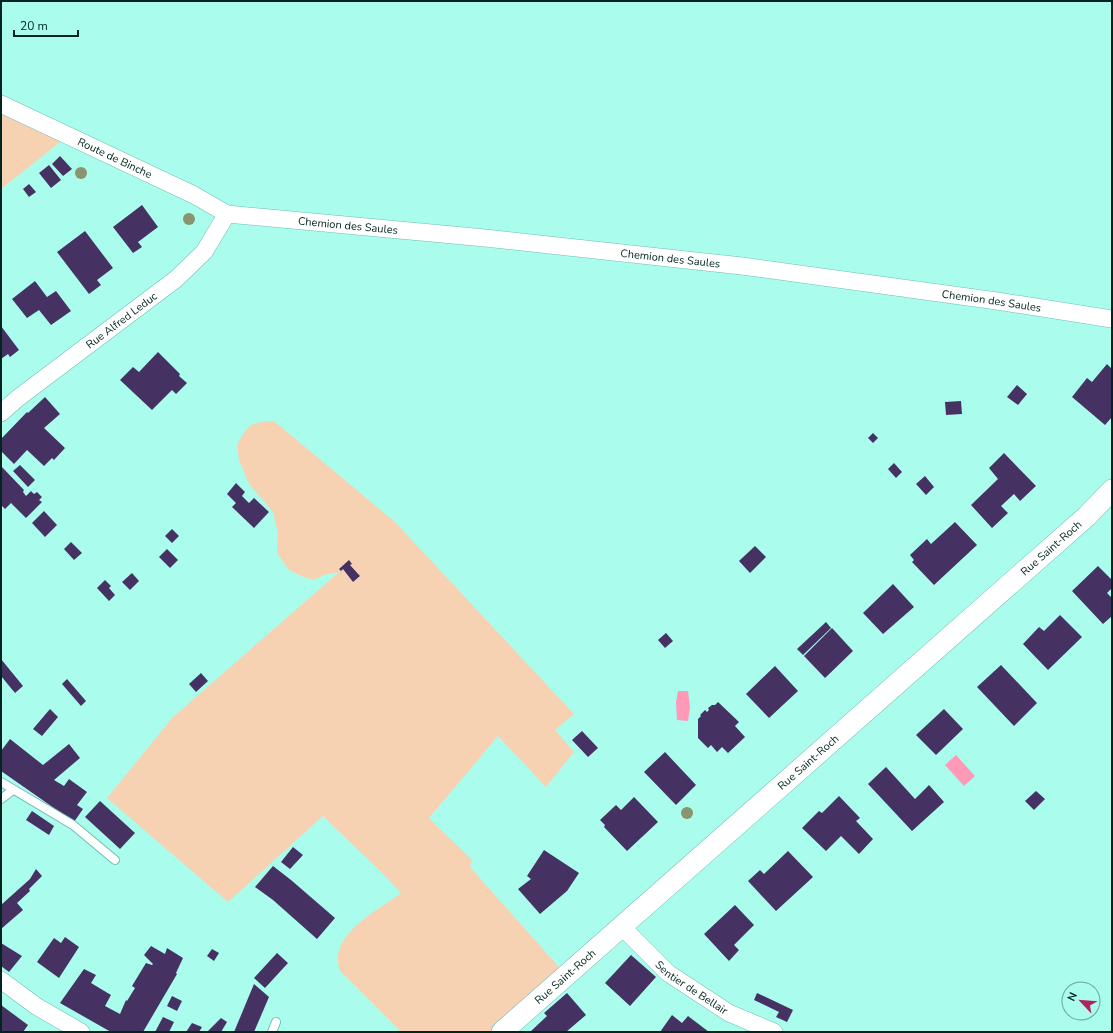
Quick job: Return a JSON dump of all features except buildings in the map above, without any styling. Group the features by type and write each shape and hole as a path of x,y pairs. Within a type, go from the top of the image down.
{"street":[{"name":"Route de Binche","path":"1,104 194,195 227,214"},
{"name":"Chemion des Saules","path":"227,214 500,239 742,266 997,301 1112,319"},
{"name":"Rue Alfred Leduc","path":"1,413 18,398 176,279 204,252 227,214"},
{"name":"Rue Saint-Roch","path":"502,1032 1087,516 1112,490"},
{"name":"Sentier de Bellair","path":"621,926 668,973 729,1014 774,1032"},
{"path":"1,980 36,1006 81,1032"}],"lane":[{"path":"1,782 73,825 115,860"},
{"path":"1,799 13,790"},
{"path":"272,1032 276,1022"}],"shaded area":[{"path":"1,104 69,135 1,189"},
{"path":"274,421 395,522 574,714 555,730 574,752 546,787 498,736 429,818 472,860 470,867 566,975 502,1032 401,1032 340,971 338,958 341,946 348,935 368,916 401,893 323,816 228,902 107,798 172,718 339,572 324,575 314,580 289,570 277,553 278,534 273,512 249,484 239,460 237,445 248,428 255,423"},
{"path":"678,691 688,691 690,707 688,721 677,720 676,702"},
{"path":"956,755 975,776 964,786 945,765"}]}
